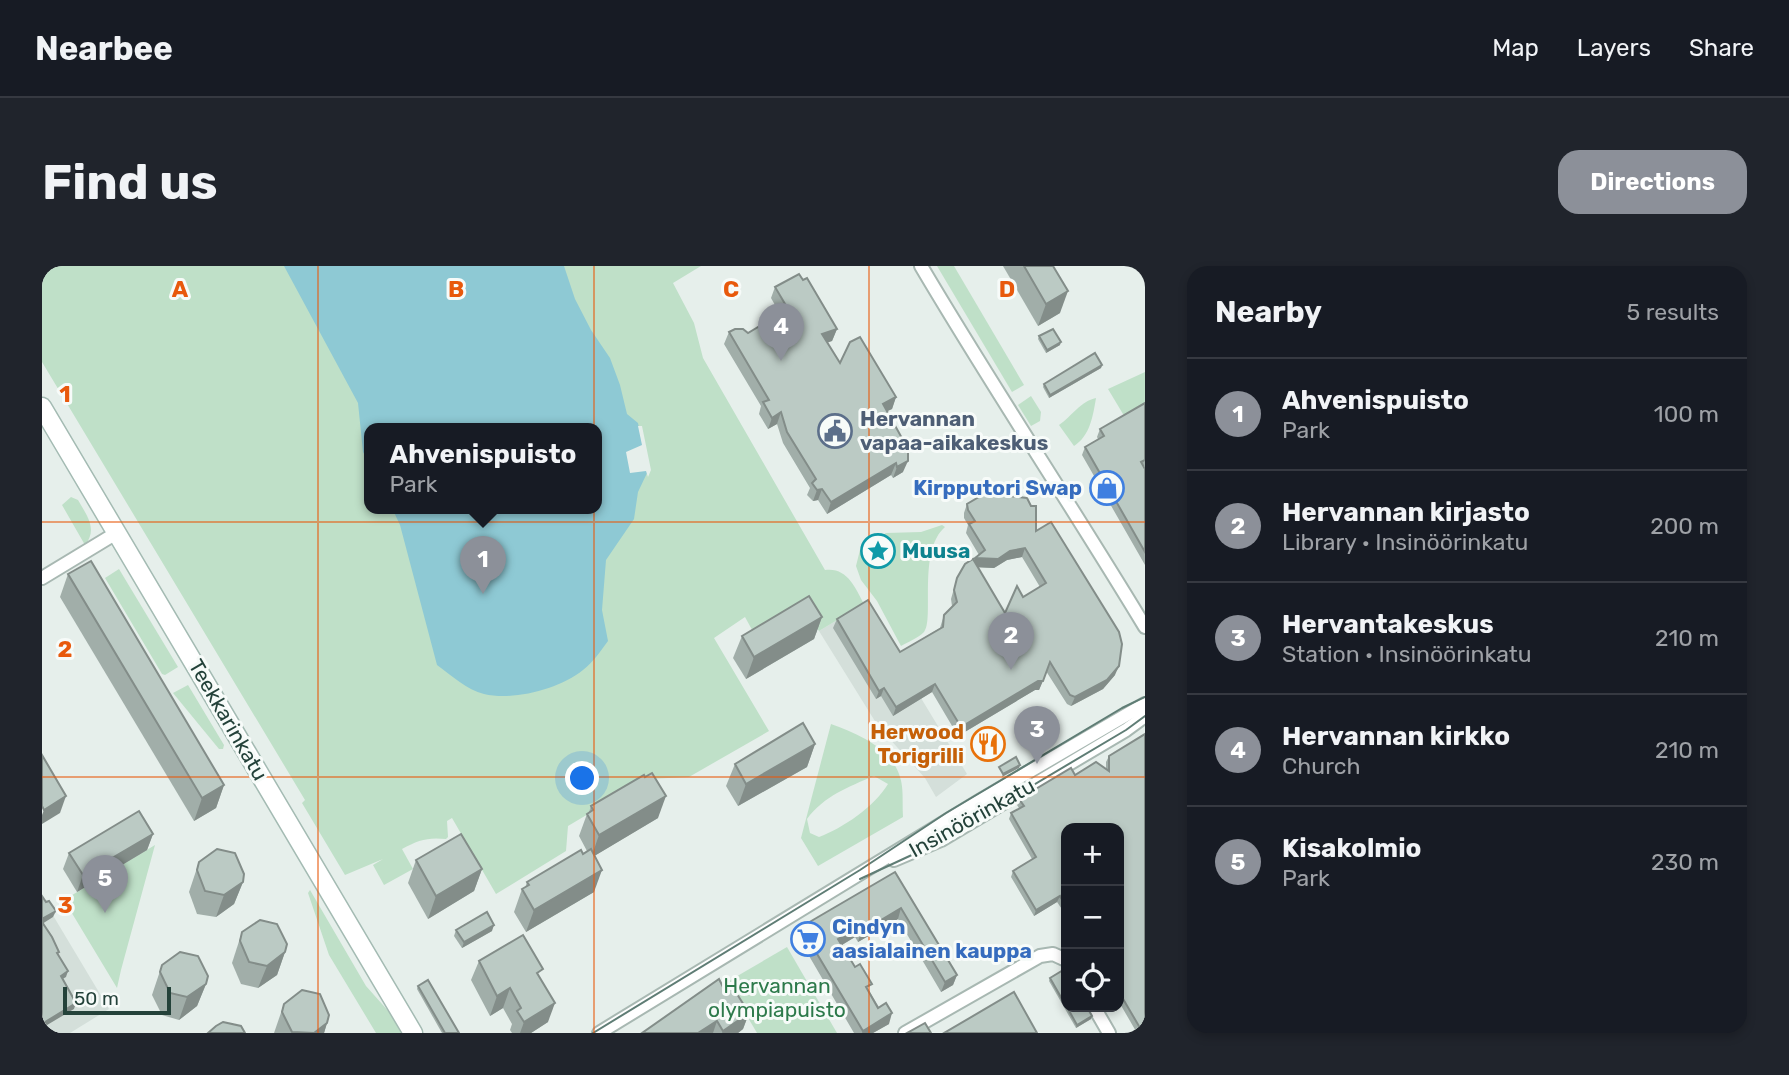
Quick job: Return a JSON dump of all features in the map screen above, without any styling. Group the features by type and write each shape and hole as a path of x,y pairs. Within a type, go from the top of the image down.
{"street":[{"path":"921,266 1145,627"},
{"name":"Teekkarinkatu","path":"42,407 118,531 413,1033"},
{"path":"42,578 118,531"},
{"name":"Insinöörinkatu","path":"598,1033 1145,704"},
{"name":"Insinöörinkatu","path":"867,869 941,840 1145,716"},
{"path":"905,1033 1040,956 1053,954 1061,958"},
{"path":"1097,1012 1109,1033"}],"shaded area":[{"path":"864,604 967,774 936,797 925,778 878,726 819,631"},
{"path":"42,897 109,1009 70,1033 42,1033"}],"green space":[{"path":"42,266 701,266 673,283 694,323 703,358 825,570 845,575 864,604 819,631 804,608 756,637 745,617 714,638 769,731 689,777 647,779 568,826 566,851 496,894 452,818 447,821 446,839 423,840 402,849 413,869 384,885 373,865 383,859 345,875 302,803 305,800 42,362"},
{"path":"937,266 954,266 1024,385 1012,392"},
{"path":"1145,372 1145,406 1123,414 1108,389"},
{"path":"1031,396 1041,412 1040,421 1031,426 1018,405"},
{"path":"1096,398 1087,431 1074,446 1059,425 1081,405"},
{"path":"71,497 78,500 90,522 91,533 85,545 62,505"},
{"path":"942,525 945,527 931,552 927,625 922,634 901,646 877,601 861,580 856,566 860,550 886,533 921,532"},
{"path":"119,569 178,667 165,675 105,578"},
{"path":"188,685 224,745 223,749 219,749 173,693"},
{"path":"831,724 862,737 889,758 896,767 901,782 903,817 818,866 801,838","holes":["874,776 888,784 875,801 848,822 819,837 810,833 807,819 829,798"]},
{"path":"155,845 121,970 117,988 64,900"},
{"path":"310,890 366,986 390,1013 401,1033 376,1033 329,955 308,893"},
{"name":"Hervannan olympiapuisto","path":"787,947 837,1033 757,1033 727,982"}],"water":[{"path":"284,266 564,266 575,299 610,358 627,414 638,423 648,471 638,492 634,519 606,560 602,610 608,641 583,670 562,683 536,692 496,696 471,689 437,665 395,514 602,514 602,423 364,423 364,454 358,403"}],"pier":[{"path":"638,426 642,426 651,470 648,477 646,471 630,473 626,452 642,445"}],"building":[{"path":"1024,266 1053,266 1068,291 1046,304"},
{"path":"799,274 803,280 807,278 837,329 822,334 840,363 850,342 860,337 896,397 883,404 908,449 908,461 897,467 896,463 831,502 822,489 817,490 812,483 816,479 787,432 781,412 772,418 763,402 769,400 729,332 743,329 748,333 788,309 775,287"},
{"path":"1053,329 1061,342 1047,350 1039,336"},
{"path":"1095,353 1102,365 1050,395 1044,384"},
{"path":"1145,403 1145,460 1141,462 1145,469 1145,552 1085,447 1104,436 1100,429"},
{"path":"996,487 1009,496 1027,498 1031,506 1036,506 1036,531 1051,522 1119,632 1122,644 1119,666 1107,680 1075,697 1070,695 1050,662 1043,681 1038,681 961,727 935,684 896,707 884,688 879,691 837,619 868,600 900,652 943,627 944,615 957,602 954,590 957,578 965,564 973,559 1005,613 1017,586 1023,597 1046,583 1025,548 1010,551 998,559 975,558 985,550 969,524 975,521 967,504"},
{"path":"91,561 224,785 202,798 68,574"},
{"path":"809,596 822,617 754,657 742,636"},
{"path":"803,723 815,744 746,784 735,764"},
{"path":"1145,734 1145,1033 1124,1001 1124,823 1061,823 1061,898 1036,910 1013,871 1036,857 1011,813 1024,806 1019,799 1071,768 1075,775 1096,762 1109,771 1109,756"},
{"path":"42,755 66,796 44,810 42,806"},
{"path":"1016,757 1020,765 1003,774 999,767"},
{"path":"652,773 666,796 599,835 587,814 593,810 591,806"},
{"path":"139,811 153,834 83,875 69,853"},
{"path":"461,834 482,869 436,896 416,860"},
{"path":"217,849 235,853 244,874 243,882 224,895 205,891 197,870 199,862"},
{"path":"591,849 602,870 534,910 522,889 529,885 527,882 581,850 583,854"},
{"path":"895,872 957,975 945,982 901,908 861,932 858,927 838,939 855,967 860,964 872,984 866,987 878,1008 886,1003 892,1013 863,1031 801,927"},
{"path":"42,896 56,911 42,919"},
{"path":"487,912 494,925 464,942 456,930"},
{"path":"260,920 277,924 287,944 285,952 267,966 249,962 240,941 242,932"},
{"path":"42,922 68,971 61,976 76,1003 42,1024"},
{"path":"523,935 543,969 537,973 555,1003 524,1022 517,1011 521,1008 510,988 497,996 479,961"},
{"path":"180,952 198,956 208,976 206,984 187,997 170,993 160,972 162,965"},
{"path":"1061,971 1061,997 1050,978"},
{"path":"719,979 723,987 730,983 749,1013 723,1031 717,1021 698,1033 642,1033"},
{"path":"428,980 459,1033 445,1033 418,986"},
{"path":"302,990 320,994 329,1015 327,1023 314,1033 292,1032 282,1012 284,1004"},
{"path":"1014,992 1037,1033 944,1033"},
{"path":"1070,1012 1090,1012 1092,1016 1077,1025"},
{"path":"223,1022 241,1026 245,1033 208,1033"},
{"path":"925,1023 931,1033 907,1033"}],"tram line":[{"path":"593,1033 860,870 946,813 1145,697"},
{"path":"860,879 929,847 1126,730 1145,716"}],"place":[{"name":"Hervannan kirkko","path":"781,361"},
{"name":"Hervannan vapaa-aikakeskus","path":"835,431"},
{"name":"Kirpputori Swap","path":"1107,488"},
{"name":"Muusa","path":"878,551"},
{"name":"Ahvenispuisto","path":"483,594"},
{"name":"Hervannan kirjasto","path":"1011,670"},
{"name":"Herwood Torigrilli","path":"988,744"},
{"name":"Hervantakeskus","path":"1037,764"},
{"name":"Kisakolmio","path":"105,913"},
{"name":"Cindyn aasialainen kauppa","path":"808,939"}]}
